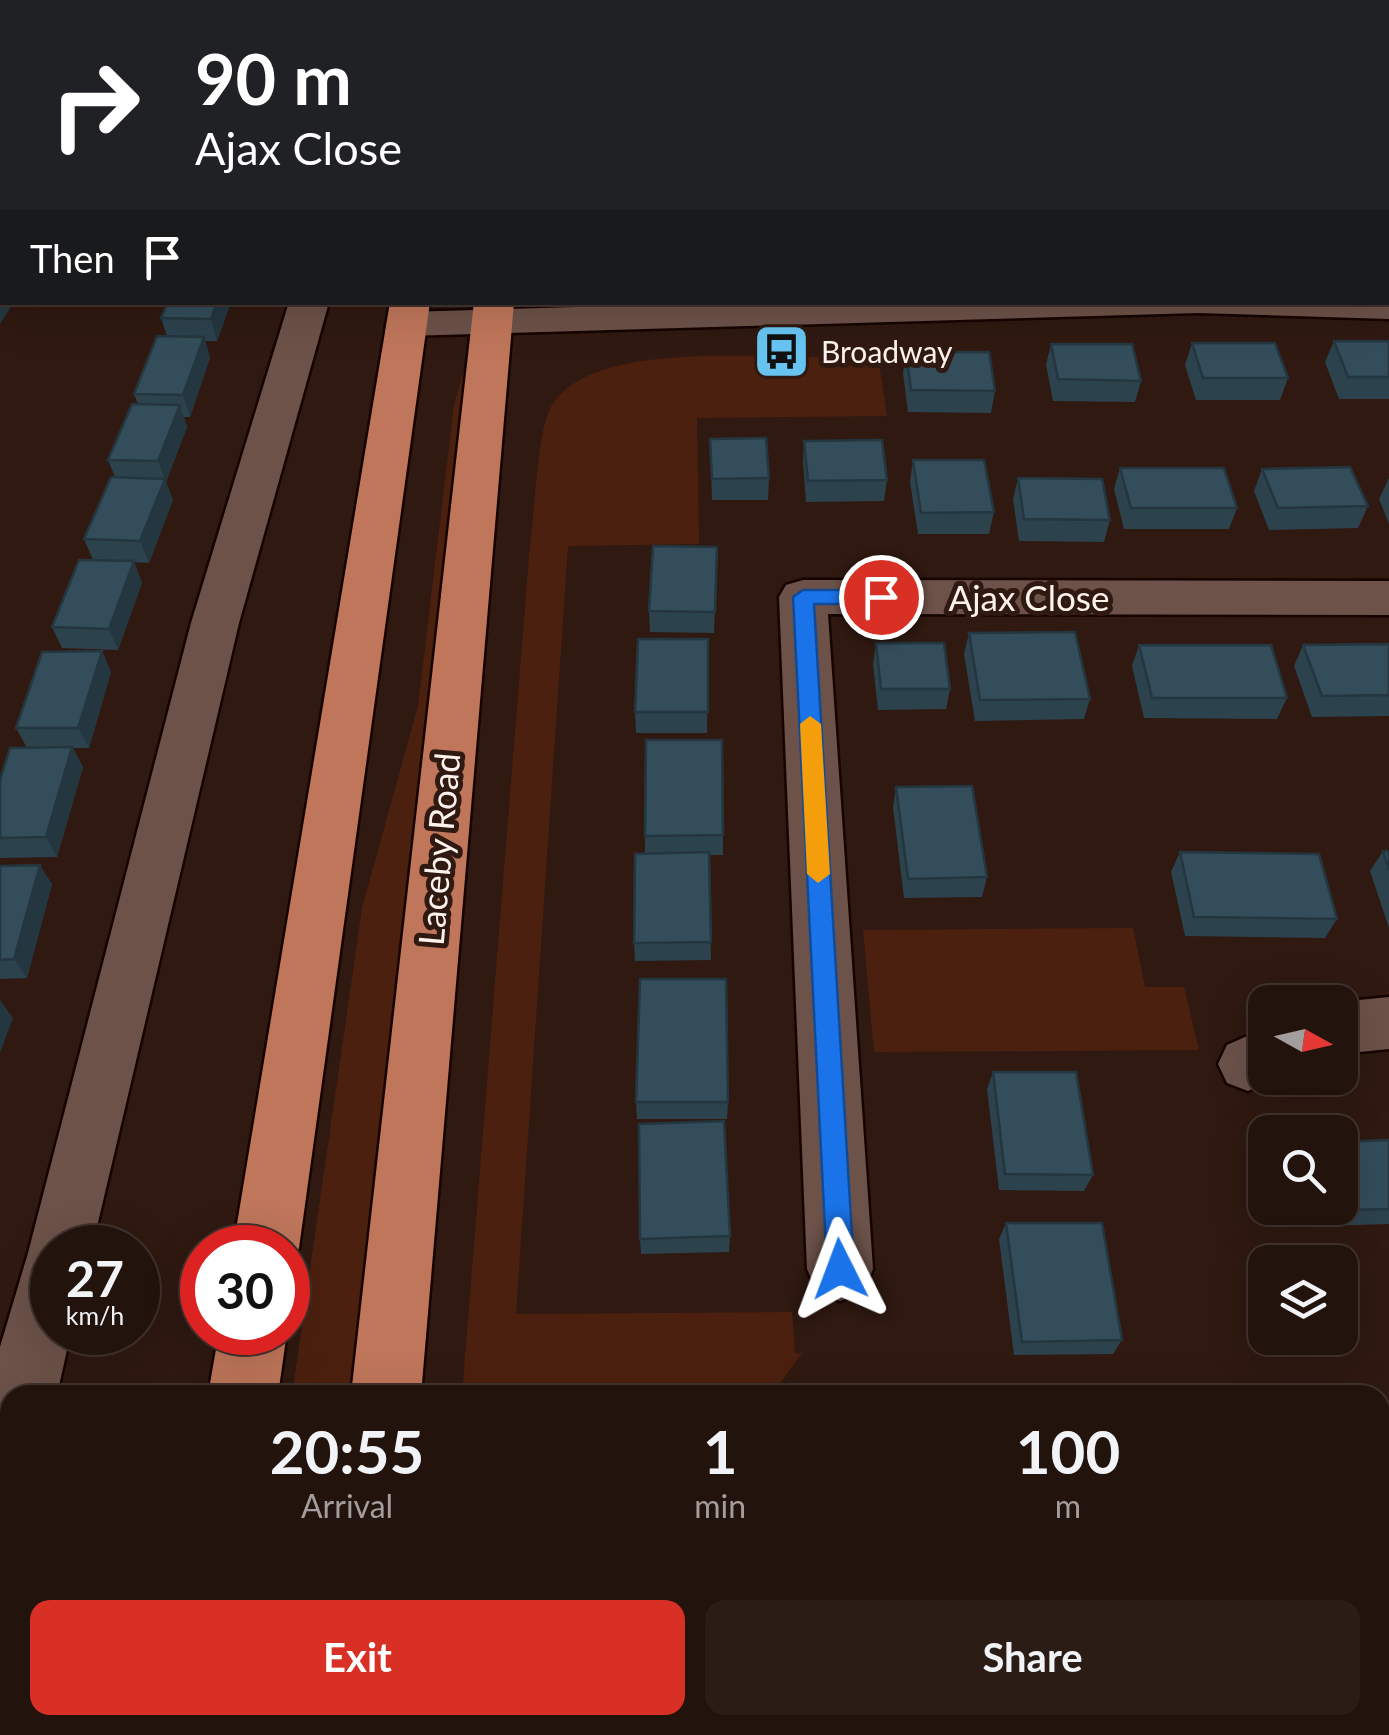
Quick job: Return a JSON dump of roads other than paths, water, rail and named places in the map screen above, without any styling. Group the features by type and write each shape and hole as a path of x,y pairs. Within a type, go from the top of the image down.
{"highway":[{"path":"269,1225 408,313"},
{"name":"Laceby Road","path":"387,1385 493,313"},
{"path":"245,1385 249,1355"}],"street":[{"path":"65,1225 215,623 309,305"},
{"path":"408,313 1003,305"},
{"path":"1315,305 1389,307"},
{"name":"Ajax Close","path":"840,1269 803,597 1389,598"},
{"path":"1358,1026 1389,1022"},
{"path":"24,1385 32,1355"}],"place":[{"name":"Broadway","path":"782,351"}]}
